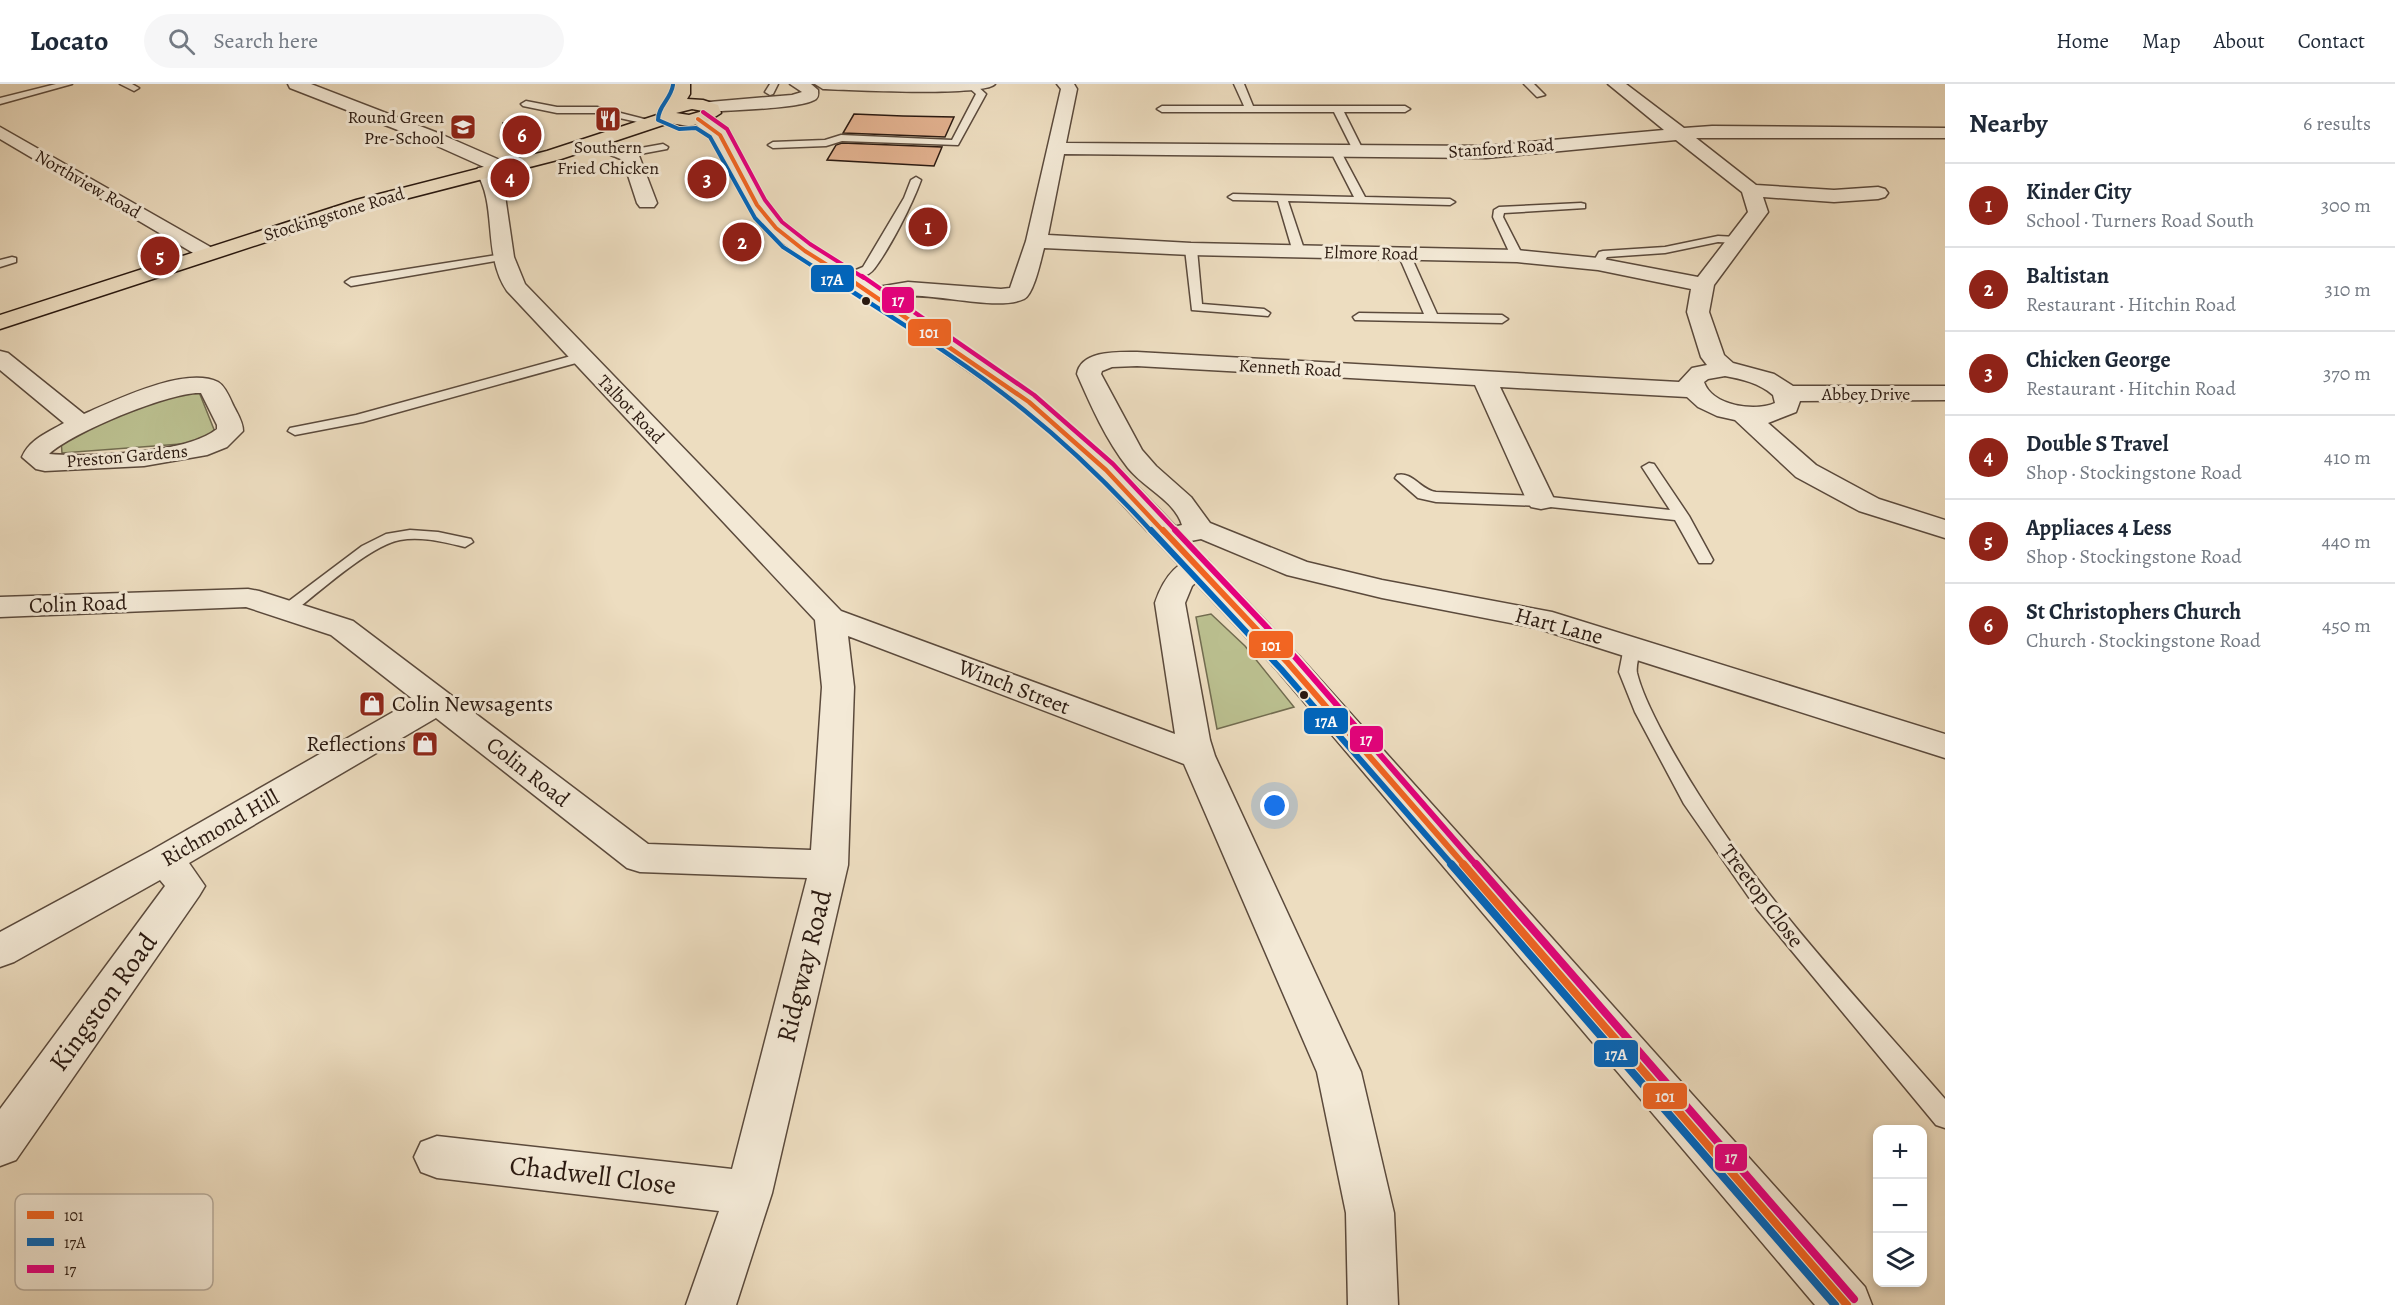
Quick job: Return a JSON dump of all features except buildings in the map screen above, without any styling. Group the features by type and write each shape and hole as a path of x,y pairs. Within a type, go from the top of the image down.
{"main road":[{"path":"682,84 681,98 687,110"},
{"name":"Stockingstone Road","path":"0,322 363,204 595,142 687,110"}],"street":[{"path":"296,84 432,137 494,170"},
{"path":"687,110 794,100 810,94 810,90 798,84"},
{"path":"823,84 980,85"},
{"path":"861,286 1001,296 1016,294 1023,287 1036,241 1069,88 1065,84"},
{"path":"1616,84 1751,190 1758,212 1703,285 1698,312 1713,357 1725,369"},
{"path":"687,110 720,135 757,205 769,221 805,251 861,286 1000,381 1054,421 1189,544 1324,704 1847,1305"},
{"name":"Stanford Road","path":"1057,148 1486,152 1712,131 1945,133"},
{"name":"Northview Road","path":"0,132 207,254"},
{"path":"595,142 630,157 647,203"},
{"name":"Talbot Road","path":"494,170 493,182 503,257 515,286 830,618"},
{"path":"1751,190 1834,196 1878,193"},
{"name":"Elmore Road","path":"1036,241 1191,249 1517,256 1598,264 1703,285"},
{"name":"Preston Gardens","path":"0,358 81,424"},
{"name":"Kenneth Road","path":"1189,544 1192,514 1152,478 1134,457 1089,374 1090,368 1095,363 1137,358 1485,380 1691,390"},
{"path":"1725,369 1769,380 1787,394 1789,401 1787,407 1781,412 1759,416 1744,415 1717,408 1691,390 1692,377 1700,372 1725,369"},
{"path":"1485,380 1541,501"},
{"name":"Preston Gardens","path":"201,384 211,388 230,425 230,431 217,443 173,455 45,463 35,457 39,448 81,424 172,388 201,384"},
{"name":"Abbey Drive","path":"1787,394 1945,393"},
{"path":"1744,415 1806,471 1869,505 1945,529"},
{"name":"Hart Lane","path":"1189,544 1215,534 1279,562 1317,574 1382,589 1513,613 1631,646 1945,746"},
{"path":"1189,544 1187,572 1174,587 1170,603 1198,756 1339,1072 1370,1213 1373,1305"},
{"name":"Colin Road","path":"0,607 248,598 342,627 639,858 829,865"},
{"name":"Winch Street","path":"830,618 1198,756"},
{"name":"Ridgway Road","path":"711,1305 749,1193 829,865 838,687 830,618"},
{"name":"Richmond Hill","path":"0,951 165,860 437,702"},
{"name":"Kingston Road","path":"0,1145 186,886 165,860"},
{"name":"Chadwell Close","path":"436,1157 749,1193"}],"lane":[{"path":"0,101 67,84"},
{"path":"1239,84 1250,110"},
{"path":"1529,84 1540,95"},
{"path":"773,145 826,143 841,138 955,143 981,94 980,85"},
{"path":"526,104 557,110 687,110"},
{"path":"1162,109 1405,109"},
{"path":"1338,110 1359,152"},
{"path":"624,154 663,147"},
{"path":"1336,152 1360,200"},
{"path":"861,286 868,269 909,198 916,180"},
{"path":"1233,197 1450,202"},
{"path":"1282,198 1299,252"},
{"path":"1517,256 1498,217 1499,210 1581,206"},
{"path":"1598,264 1604,254 1665,250 1718,239 1737,240"},
{"path":"1191,249 1196,307 1264,313"},
{"path":"1404,254 1432,318"},
{"path":"351,282 503,257"},
{"path":"0,264 12,260"},
{"path":"1359,317 1502,319"},
{"path":"295,431 358,419 582,357"},
{"path":"1649,467 1681,516 1705,560"},
{"path":"1402,478 1422,495 1541,501 1681,516"},
{"path":"285,610 356,559 394,537 438,536 465,542"},
{"name":"Treetop Close","path":"1631,646 1629,672 1644,712 1691,799 1764,903 1945,1118"}],"green space":[{"path":"199,392 215,432 194,443 62,453 61,440 173,393"},
{"path":"1211,614 1245,646 1294,707 1217,729 1196,617"}],"transit line":[{"name":"17A","path":"673,85 672,93 658,111 658,120 679,129 696,128 710,137 755,218 783,247 915,332 1023,409 1100,476 1281,669 1835,1305"},
{"name":"17","path":"703,112 727,129 765,200 782,222 810,244 879,287 1034,395 1113,464 1295,657 1854,1299"},
{"name":"101","path":"698,119 720,135 757,205 776,228 805,251 874,294 1029,402 1106,470 1288,663 1847,1305"}],"place":[{"name":"Southern Fried Chicken","path":"608,119"},
{"name":"Round Green Pre-School","path":"463,127"},
{"name":"St Christophers Church","path":"522,135"},
{"name":"Double S Travel","path":"510,178"},
{"name":"Chicken George","path":"707,179"},
{"name":"Kinder City","path":"928,227"},
{"name":"Baltistan","path":"742,242"},
{"name":"Appliaces 4 Less","path":"160,256"},
{"name":"Colin Newsagents","path":"372,704"},
{"name":"Reflections","path":"425,744"}]}
